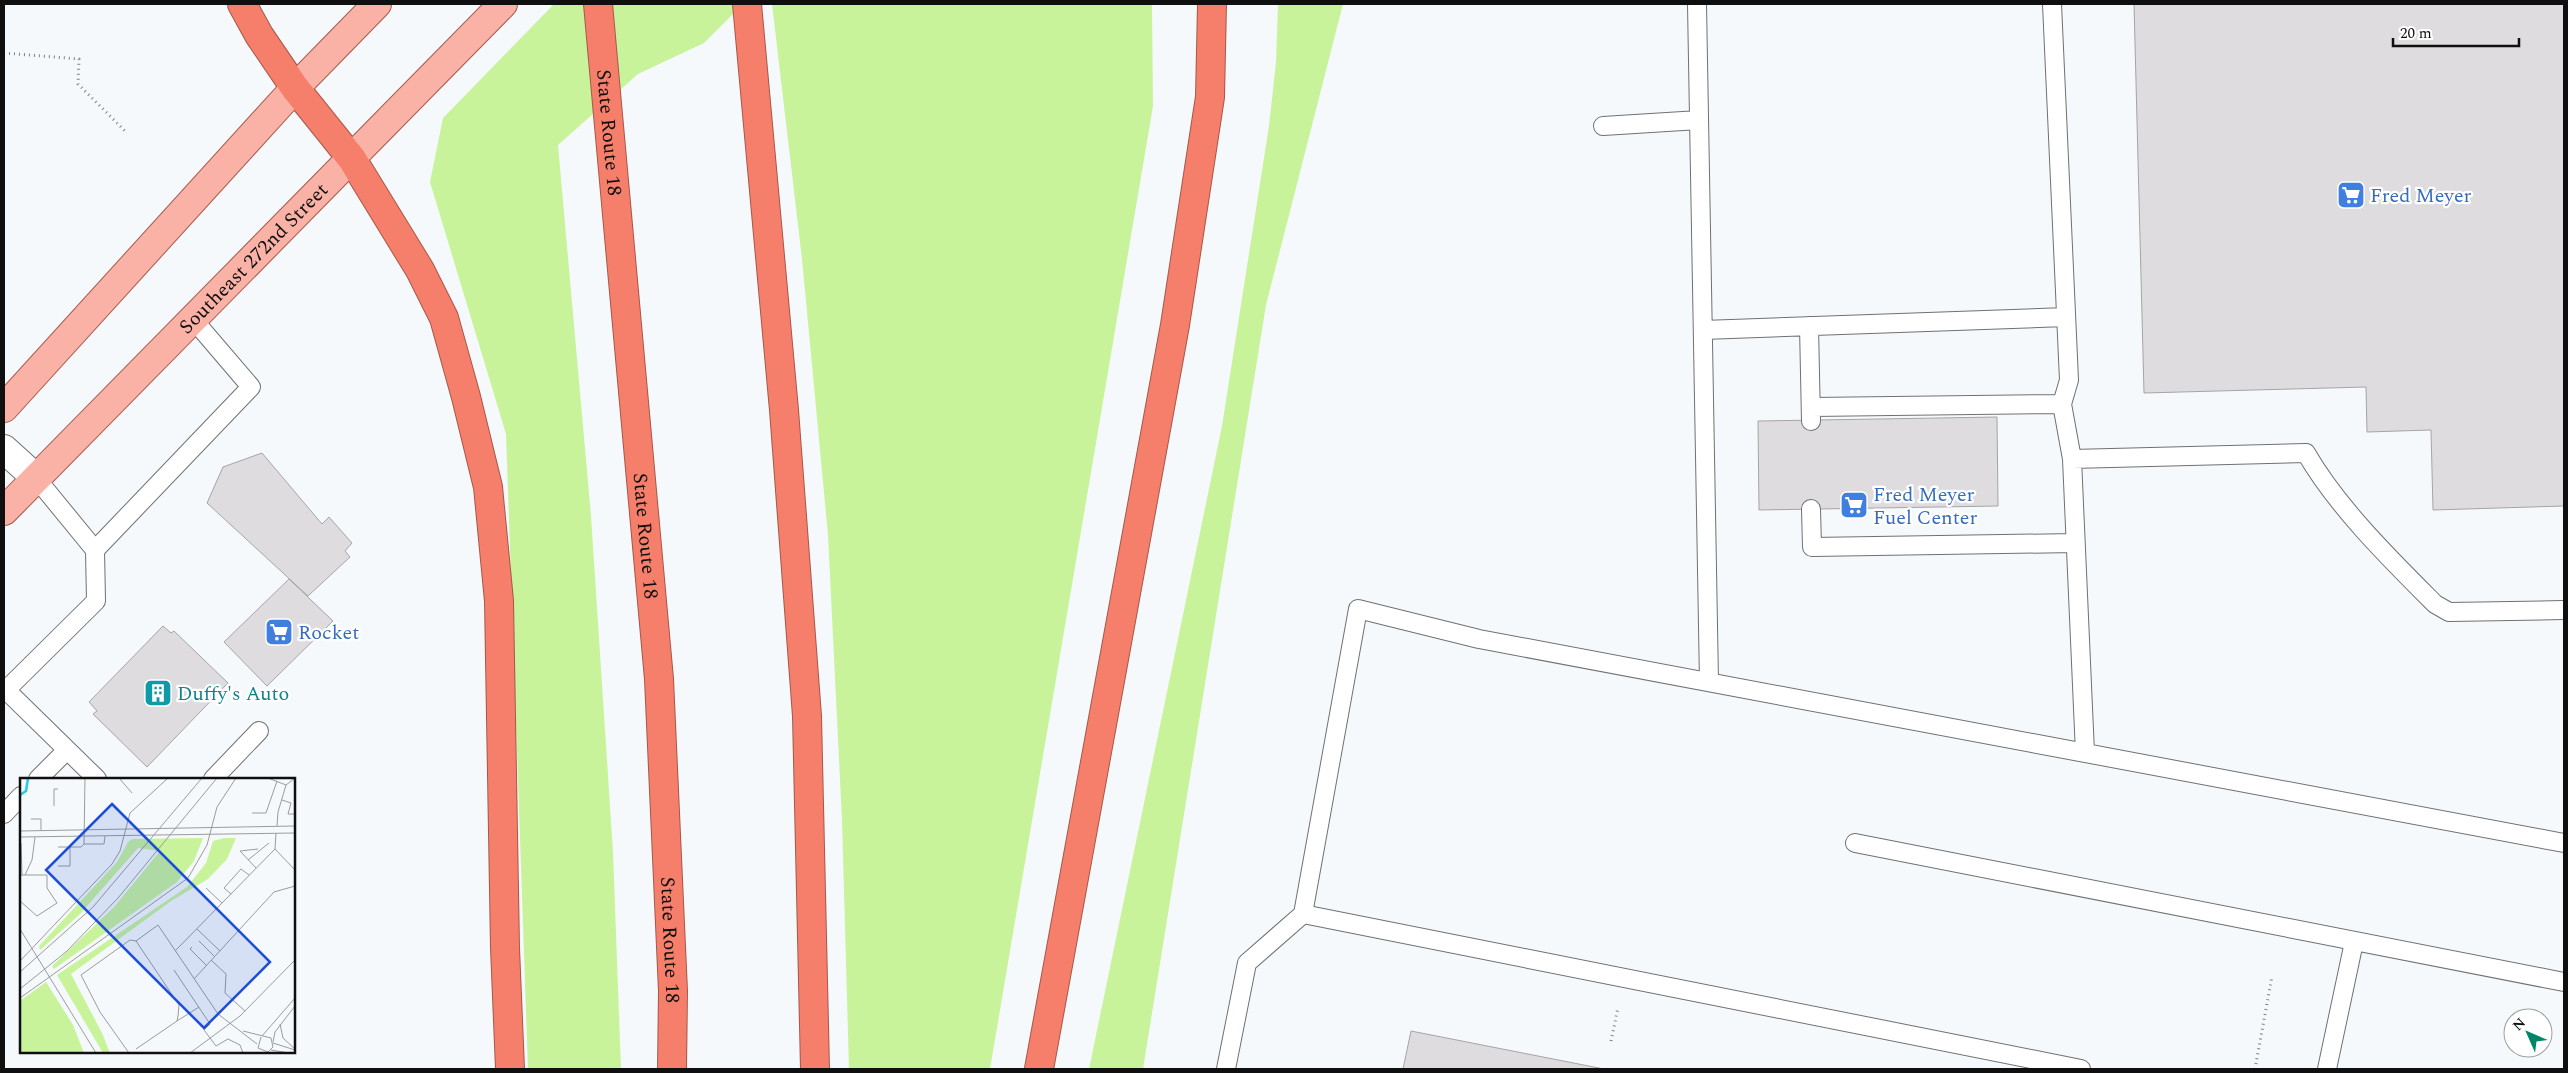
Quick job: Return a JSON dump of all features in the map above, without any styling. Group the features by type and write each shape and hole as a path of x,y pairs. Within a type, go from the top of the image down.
{"highway":[{"path":"242,4 254,28 295,88 352,159 420,270 444,318 488,487 499,601 504,938 510,1069"},
{"name":"State Route 18","path":"598,4 659,679 673,991 672,1069"},
{"path":"1039,1069 1175,325 1210,97 1212,4"},
{"path":"747,11 784,410 807,716 816,1069"}],"main road":[{"path":"4,408 295,88 377,4"},
{"name":"Southeast 272nd Street","path":"4,511 503,4"}],"street":[{"path":"4,449 36,478"}],"lane":[{"path":"1697,4 1709,682"},
{"path":"2052,4 2069,380 2062,404 2072,459 2074,543 2085,753"},
{"path":"1602,126 1699,120"},
{"path":"95,550 251,387 192,318"},
{"path":"1703,330 2066,318"},
{"path":"1809,326 1811,414 2062,404"},
{"path":"2072,459 2306,454 2320,477 2360,524 2435,604 2449,612 2564,610"},
{"path":"36,478 95,550 96,601 5,691 96,778"},
{"path":"1811,509 1812,547 2074,543"},
{"path":"1226,1069 1247,963 1302,914 1358,609 1479,639 2564,843"},
{"path":"214,778 259,731"},
{"path":"39,778 67,750"},
{"path":"4,814 20,797"},
{"path":"1855,844 2564,982"},
{"path":"1302,914 2081,1069"},
{"path":"2327,1069 2354,942"}],"path":[{"path":"4,53 79,59 78,84 127,133"},
{"path":"2254,1069 2272,976"},
{"path":"1611,1041 1619,1005"}],"green space":[{"path":"554,4 743,4 704,43 638,74 558,145 591,516 613,852 621,1069 528,1069 506,434 430,182 443,118"},
{"path":"772,4 1152,4 1153,106 990,1069 849,1069 842,820 828,535 802,259"},
{"path":"1278,4 1343,4 1266,305 1143,1069 1089,1069 1222,426 1269,126 1276,62"}],"building":[{"name":"Fred Meyer","path":"2134,4 2564,4 2564,506 2433,510 2431,430 2367,432 2366,387 2144,393"},
{"path":"1997,417 1998,506 1759,510 1758,421"},
{"path":"262,453 322,524 329,517 352,543 345,551 350,557 308,596 207,503 223,467"},
{"name":"Rocket","path":"289,579 333,621 267,686 224,642"},
{"name":"Duffy's Auto","path":"163,626 171,633 174,631 228,683 147,767 93,714 97,711 89,702"},
{"path":"1411,1031 1604,1069 1403,1069"}],"place":[{"name":"Fred Meyer","path":"2351,195"},
{"name":"Fred Meyer Fuel Center","path":"1854,505"},
{"name":"Rocket","path":"279,632"},
{"name":"Duffy's Auto","path":"158,693"}]}
